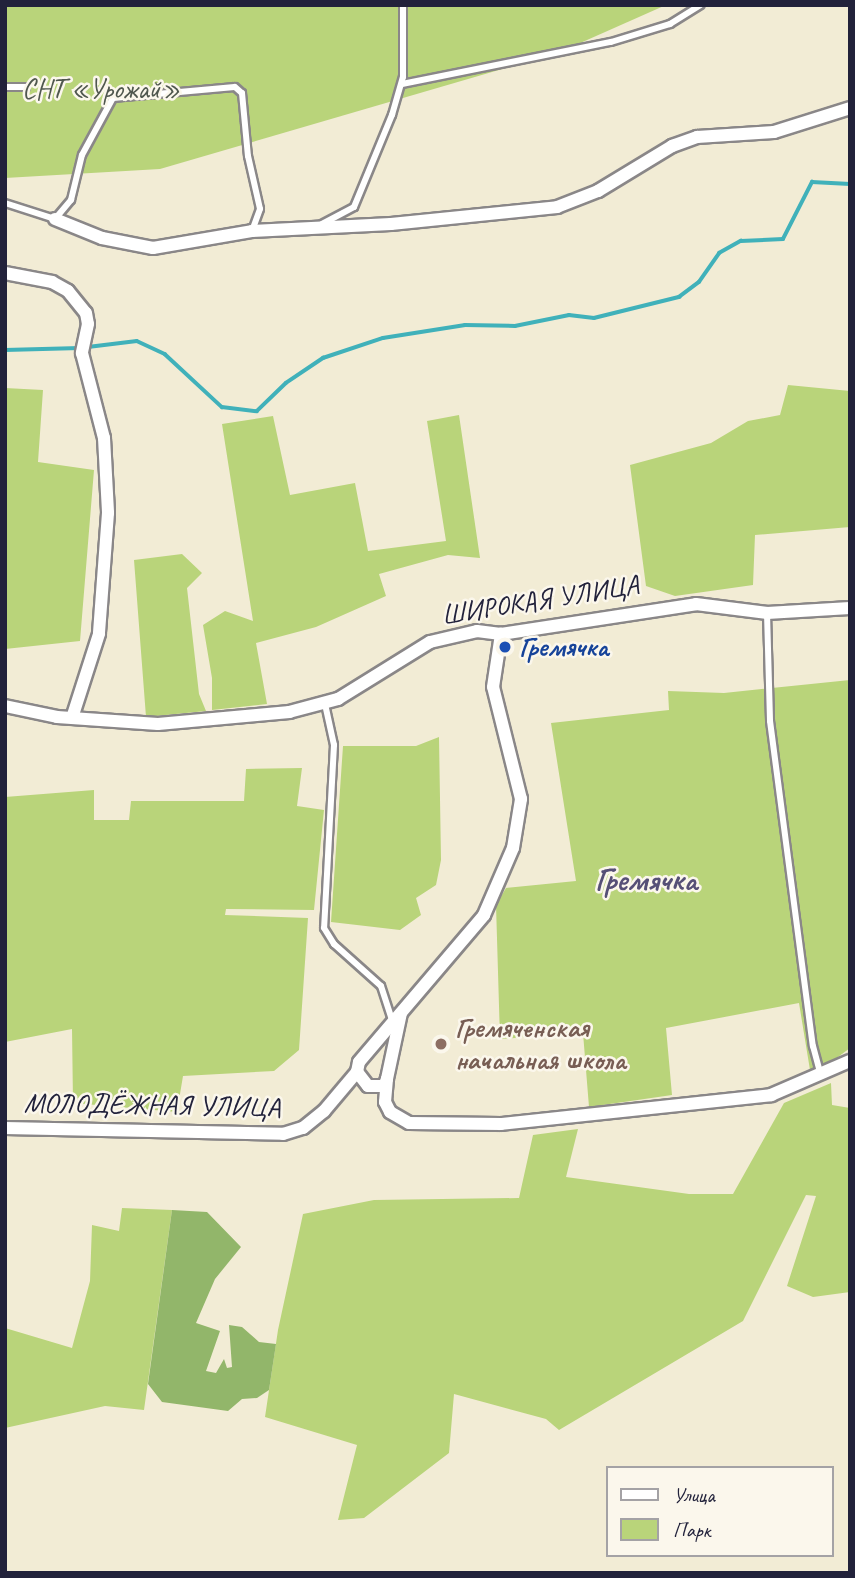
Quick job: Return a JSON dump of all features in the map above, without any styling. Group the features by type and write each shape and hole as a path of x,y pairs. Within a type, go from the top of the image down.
{"street":[{"path":"54,219 102,238 153,248 252,230 307,229 557,207 598,191 672,146 697,137 774,132 850,108"},
{"path":"5,273 52,282 68,291 86,313 88,324 82,353 104,439 108,513 99,634 72,718"},
{"name":"ШИРОКАЯ УЛИЦА","path":"5,706 72,718 158,724 289,712 325,704 430,642 477,631 501,634 696,604 767,613 850,608"},
{"name":"МОЛОДЁЖНАЯ УЛИЦА","path":"5,1128 283,1134 303,1128 324,1111 357,1072 369,1046 484,915 513,848 521,799 493,687 501,634"},
{"path":"397,1017 385,1102 390,1112 409,1123 501,1124 771,1095 821,1077 850,1061"},
{"path":"357,1072 368,1086 384,1086 387,1079"}],"lane":[{"path":"307,229 354,207 402,84 403,5"},
{"path":"402,84 611,42 670,24 701,5"},
{"path":"5,87 26,87"},
{"path":"5,203 54,219 71,200 82,155 113,98 235,87 242,93 248,156 260,209 252,230"},
{"path":"767,613 770,721 813,1046 821,1077"},
{"path":"325,704 334,745 324,928 334,944 381,986 397,1017"}],"green space":[{"name":"СНТ «Урожай»","path":"5,5 666,5 560,52 160,169 5,178"},
{"path":"788,385 850,391 850,527 755,535 753,585 675,596 646,586 630,465 711,443 748,421 780,415"},
{"path":"5,388 43,390 38,462 94,470 80,641 5,649"},
{"path":"459,415 480,558 448,555 379,574 386,596 316,627 256,643 267,704 212,710 212,678 203,625 225,611 253,621 222,424 273,416 290,495 355,483 368,551 446,541 427,421"},
{"path":"182,554 202,573 187,588 199,694 206,711 146,717 134,560"},
{"path":"850,680 850,1048 826,1066 810,1070 799,1003 666,1028 672,1095 589,1107 583,1033 500,1039 496,905 506,888 576,881 551,723 669,710 668,691 724,693"},
{"path":"439,737 441,860 436,885 416,898 421,915 400,930 331,922 343,746 416,746"},
{"path":"302,768 297,806 324,810 314,910 226,909 225,915 308,918 299,1050 274,1071 183,1076 177,1112 73,1103 72,1029 5,1042 5,797 94,790 94,820 129,820 131,801 244,801 246,769"},
{"path":"831,1083 832,1105 850,1108 850,1292 813,1297 787,1286 816,1196 806,1195 743,1321 559,1430 546,1419 454,1394 449,1453 364,1518 338,1520 357,1445 265,1417 278,1330 303,1214 374,1200 519,1198 533,1135 578,1129 566,1177 689,1194 733,1194 784,1103"},
{"path":"122,1208 172,1210 144,1410 105,1406 5,1428 5,1328 72,1348 90,1281 92,1225 119,1231"},
{"path":"172,1210 207,1212 241,1247 215,1279 196,1323 220,1331 206,1371 216,1373 224,1359 227,1368 232,1367 229,1325 242,1327 259,1342 276,1344 269,1390 257,1398 242,1399 228,1411 162,1402 148,1384"}],"waterway":[{"path":"88,347 137,341 165,354 222,407 257,411 286,383 323,358 383,338 465,325 515,326 569,315 594,318 679,297 699,282 719,253 741,241 783,239 812,182 850,184"},
{"path":"5,350 80,348"}],"place":[{"name":"Гремячка","path":"505,647"},
{"name":"Гремяченская начальная школа","path":"441,1044"}],"district":[{"name":"Гремячка","path":"646,880"}]}
